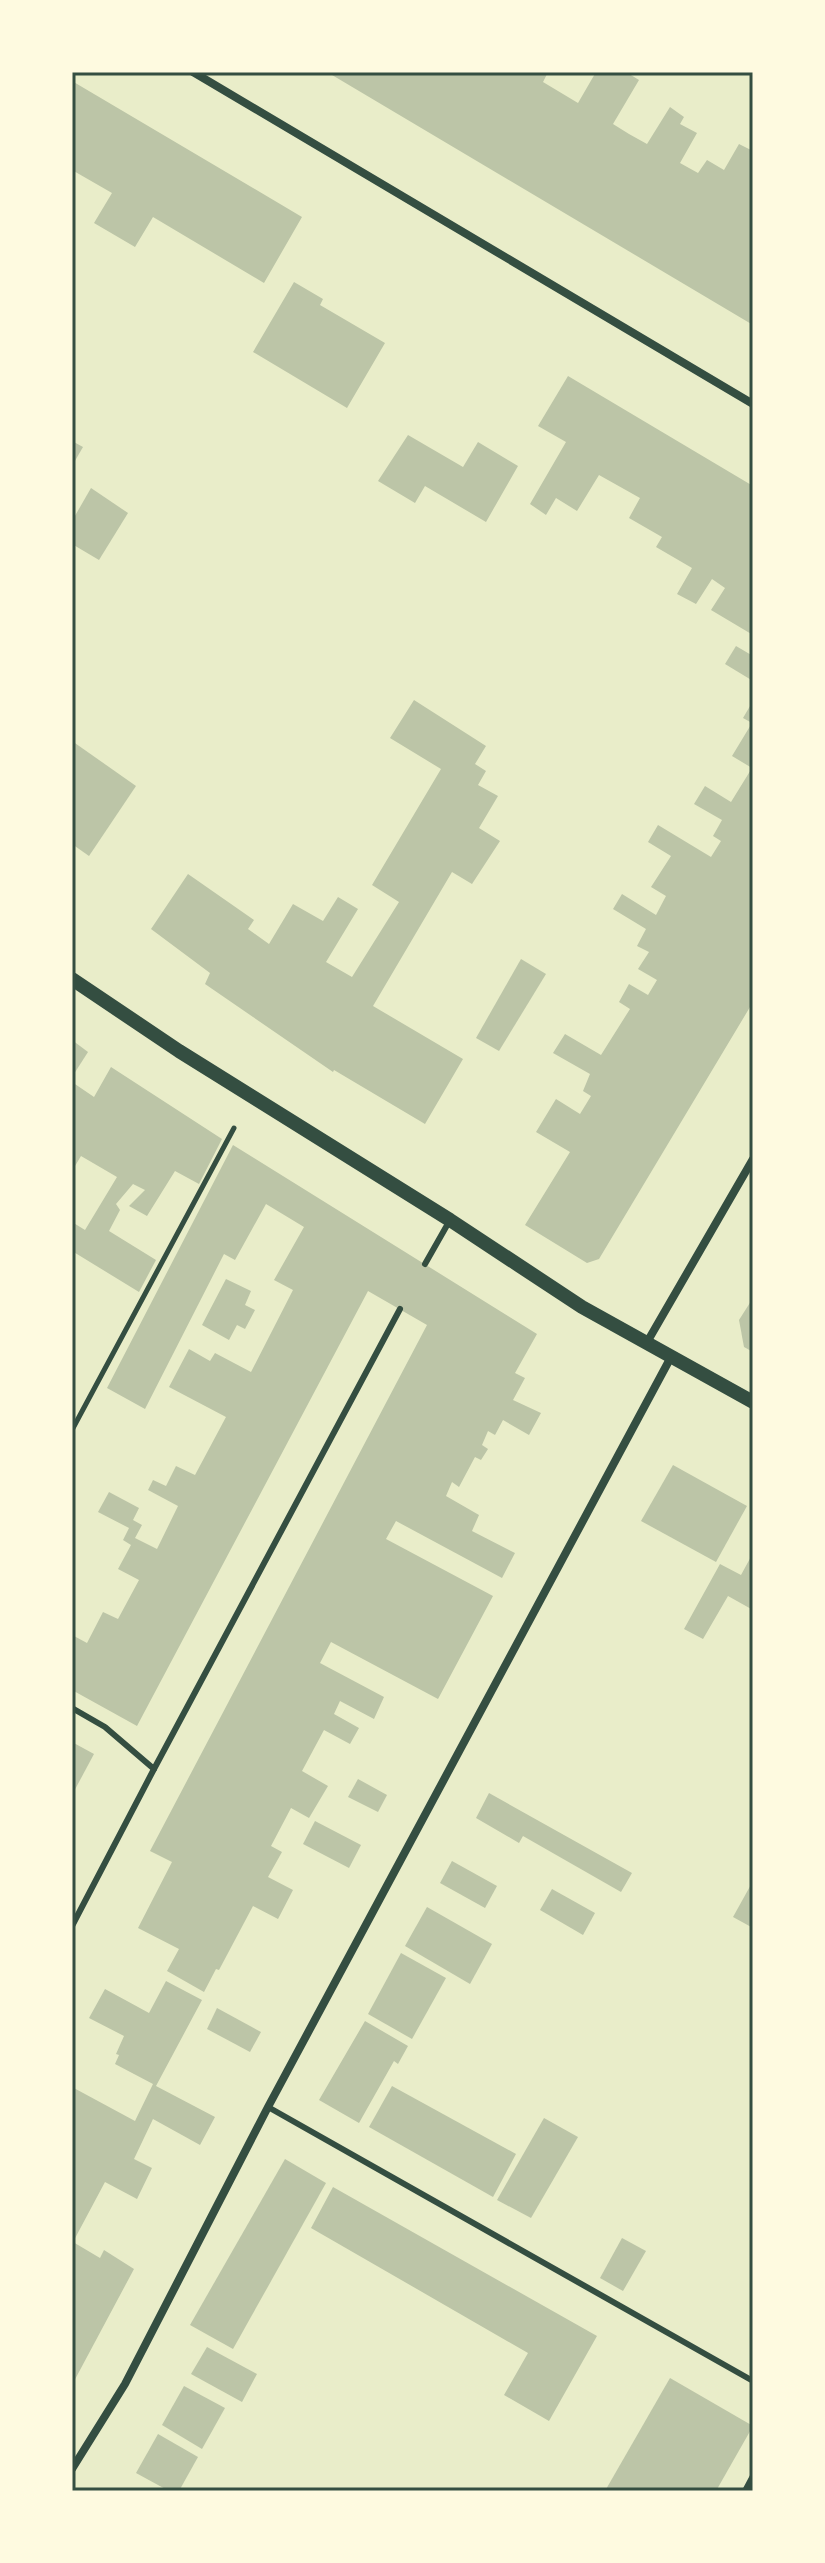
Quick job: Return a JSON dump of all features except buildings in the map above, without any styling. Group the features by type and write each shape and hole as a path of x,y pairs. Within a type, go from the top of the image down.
{"street":[{"path":"193,72 753,404"},
{"path":"72,979 179,1051 450,1220 582,1307 753,1402"},
{"path":"646,1344 753,1159"},
{"path":"72,2469 125,2384 268,2107 671,1357"}],"lane":[{"path":"425,1264 450,1220"},
{"path":"72,1926 400,1309"},
{"path":"72,1708 105,1727 154,1769"},
{"path":"268,2107 753,2381"},
{"path":"745,2491 753,2476"}],"path":[{"path":"72,1430 252,1096"}]}
